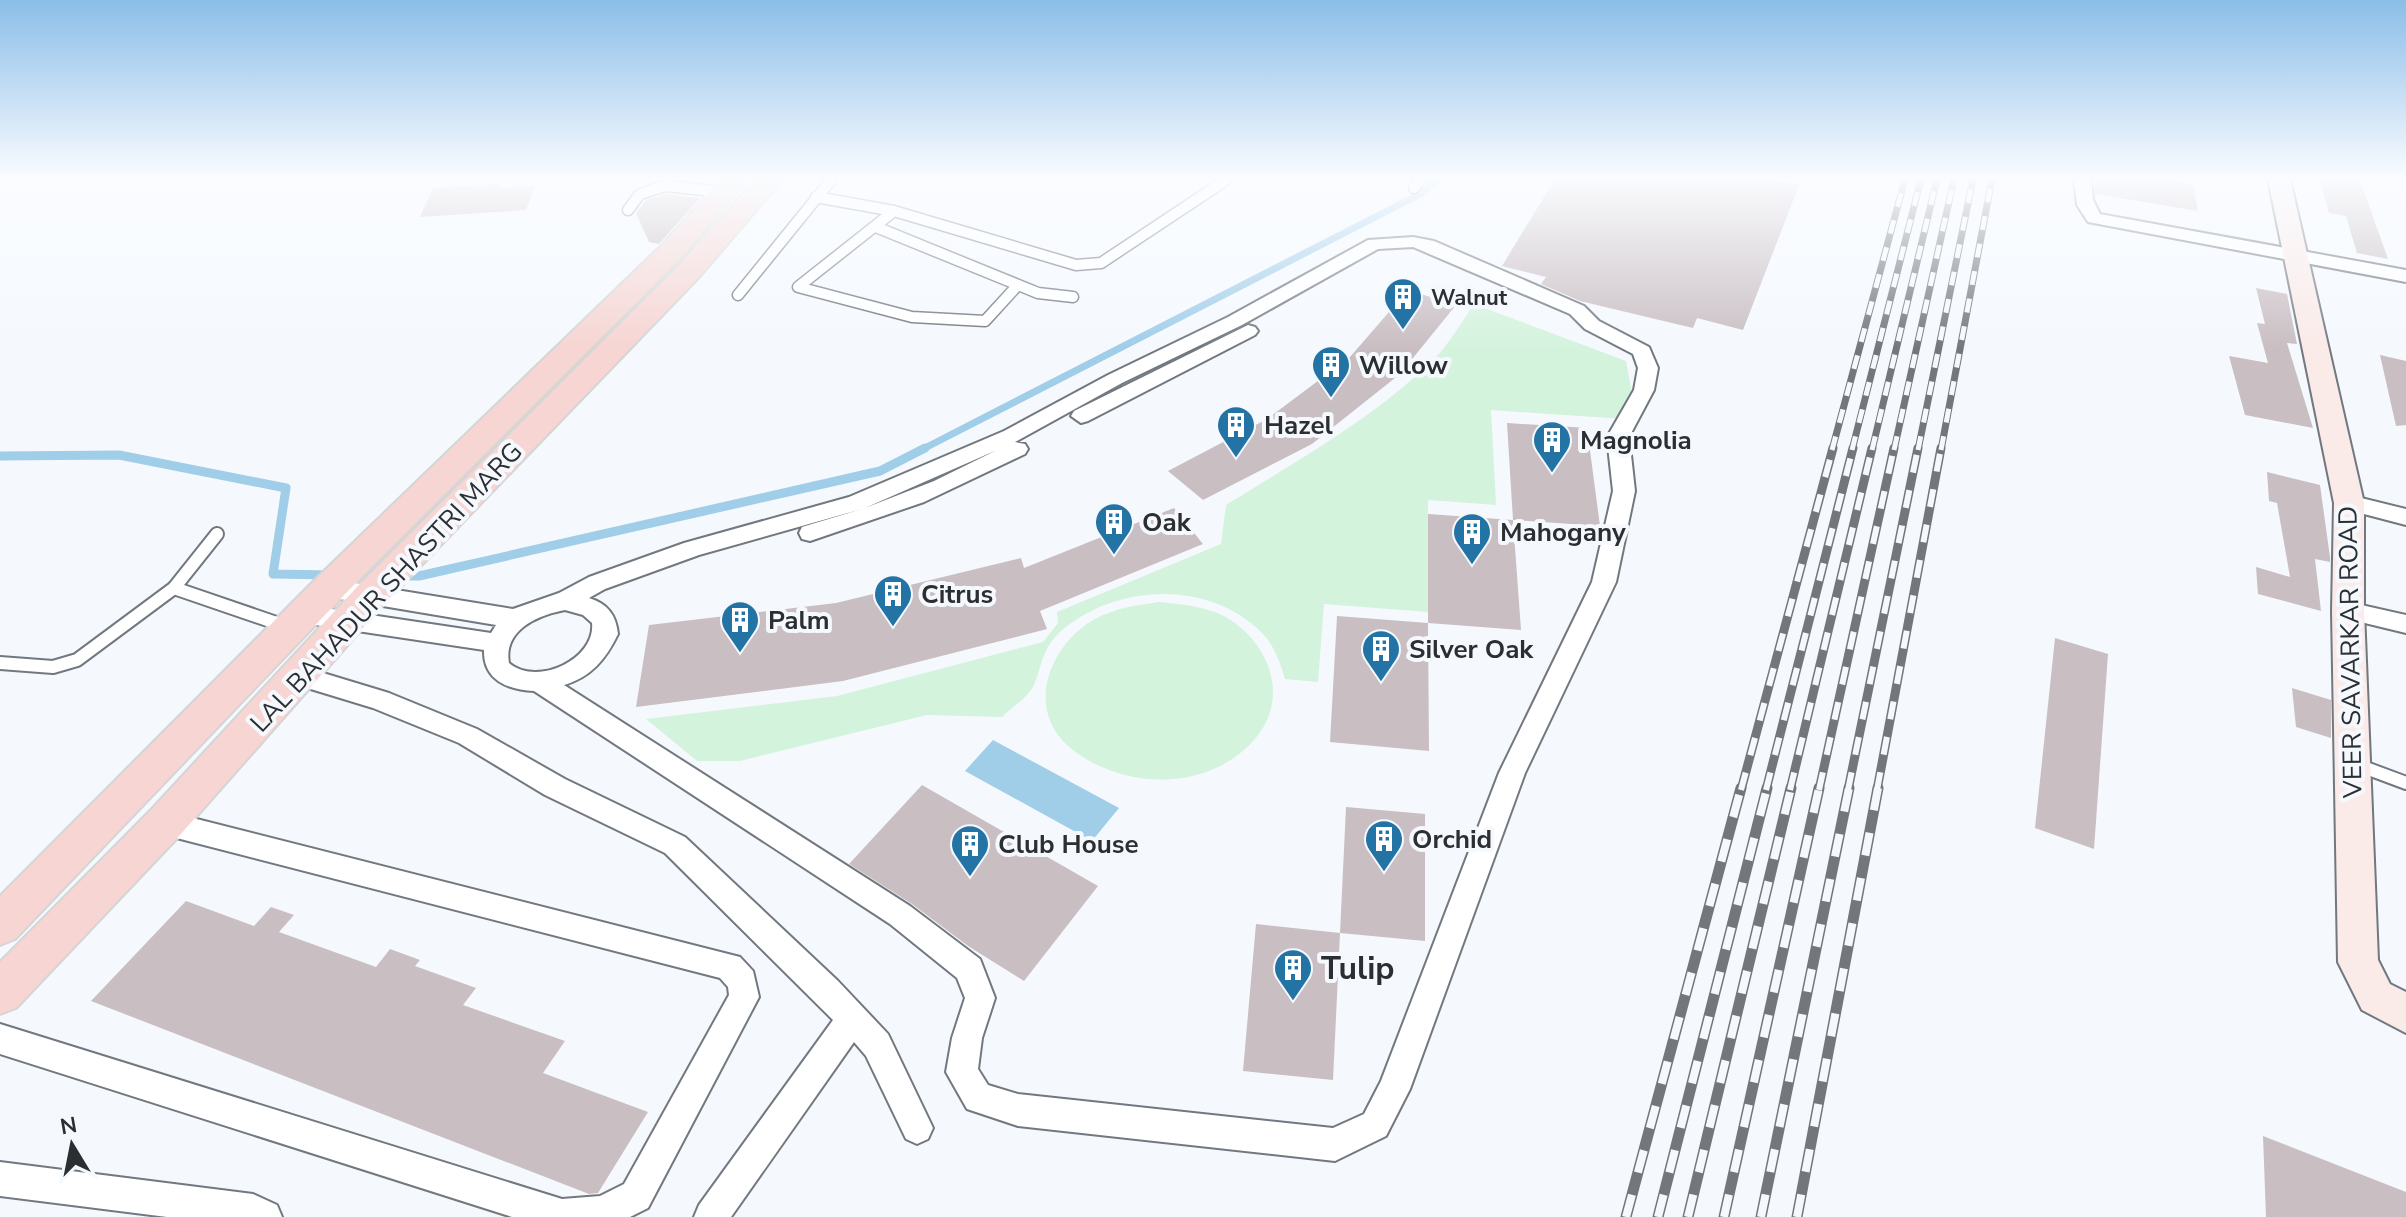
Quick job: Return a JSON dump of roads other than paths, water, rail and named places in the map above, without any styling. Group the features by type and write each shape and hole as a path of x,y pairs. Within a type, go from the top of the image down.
{"main road":[{"name":"LAL BAHADUR SHASTRI MARG","path":"0,993 165,823 300,676 345,594 686,236"},
{"name":"LAL BAHADUR SHASTRI MARG","path":"0,925 211,712 345,594 689,271 720,236"}],"street":[{"path":"2189,236 2406,276"},
{"name":"VEER SAVARKAR ROAD","path":"2292,236 2349,503 2348,611 2358,962 2376,997 2406,1014"},
{"path":"539,682 900,915 969,969 980,998 967,1038 962,1072 978,1098 1018,1110 1335,1145 1375,1125 1394,1089 1512,773 1604,582 1624,491 1618,437 1644,390 1648,368 1642,351 1592,325 1577,310 1548,300 1446,251 1413,242 1374,244 1226,335 1115,379 1011,436 856,503 692,549 597,583 574,602"},
{"path":"2349,503 2406,517"},
{"path":"345,594 516,619"},
{"path":"345,594 496,643"},
{"path":"574,602 596,609 604,618 607,631 603,644 593,658 577,670 539,682 520,681 497,667 494,655 496,643 516,619 540,607 574,602"},
{"path":"2348,611 2406,624"},
{"path":"300,676 380,700 468,736 555,787 675,845 827,991 877,1045 917,1128"},
{"path":"0,1039 562,1216 603,1213 636,1196 744,997 742,981 729,967 165,823"},
{"path":"711,1217 852,1019"},
{"path":"0,1179 253,1211 265,1217"}],"lane":[{"path":"738,295 785,236"},
{"path":"865,236 798,287 912,317 985,321 1018,285"},
{"path":"898,236 1038,293 1073,297"},
{"path":"978,236 1076,265 1101,263 1142,236"},
{"path":"0,663 53,667 77,660 174,588 217,534"},
{"path":"174,588 345,594"},
{"path":"2352,762 2406,783"}],"water":[{"path":"993,740 1119,808 1092,841 965,771"}],"waterway":[{"path":"921,450 1339,236"},
{"path":"400,576 419,576 880,471 925,448"},
{"path":"0,456 119,455 286,488 273,574 333,575"}],"railway":[{"path":"1832,450 1890,236"},
{"path":"1852,450 1907,236"},
{"path":"1872,450 1923,236"},
{"path":"1894,450 1941,236"},
{"path":"1918,450 1961,236"},
{"path":"1941,450 1981,236"},
{"path":"1741,790 1833,448"},
{"path":"1766,790 1853,448"},
{"path":"1790,790 1872,448"},
{"path":"1819,790 1894,448"},
{"path":"1848,790 1918,448"},
{"path":"1877,790 1941,448"},
{"path":"1626,1217 1741,788"},
{"path":"1658,1217 1767,788"},
{"path":"1688,1217 1791,788"},
{"path":"1724,1217 1819,788"},
{"path":"1761,1217 1849,788"},
{"path":"1797,1217 1878,788"}],"place":[{"name":"Walnut","path":"1403,331"},
{"name":"Willow","path":"1331,399"},
{"name":"Hazel","path":"1236,459"},
{"name":"Magnolia","path":"1552,474"},
{"name":"Oak","path":"1114,556"},
{"name":"Mahogany","path":"1472,566"},
{"name":"Citrus","path":"893,628"},
{"name":"Palm","path":"740,654"},
{"name":"Silver Oak","path":"1381,683"},
{"name":"Orchid","path":"1384,873"},
{"name":"Club House","path":"970,878"},
{"name":"Tulip","path":"1293,1002"}]}
